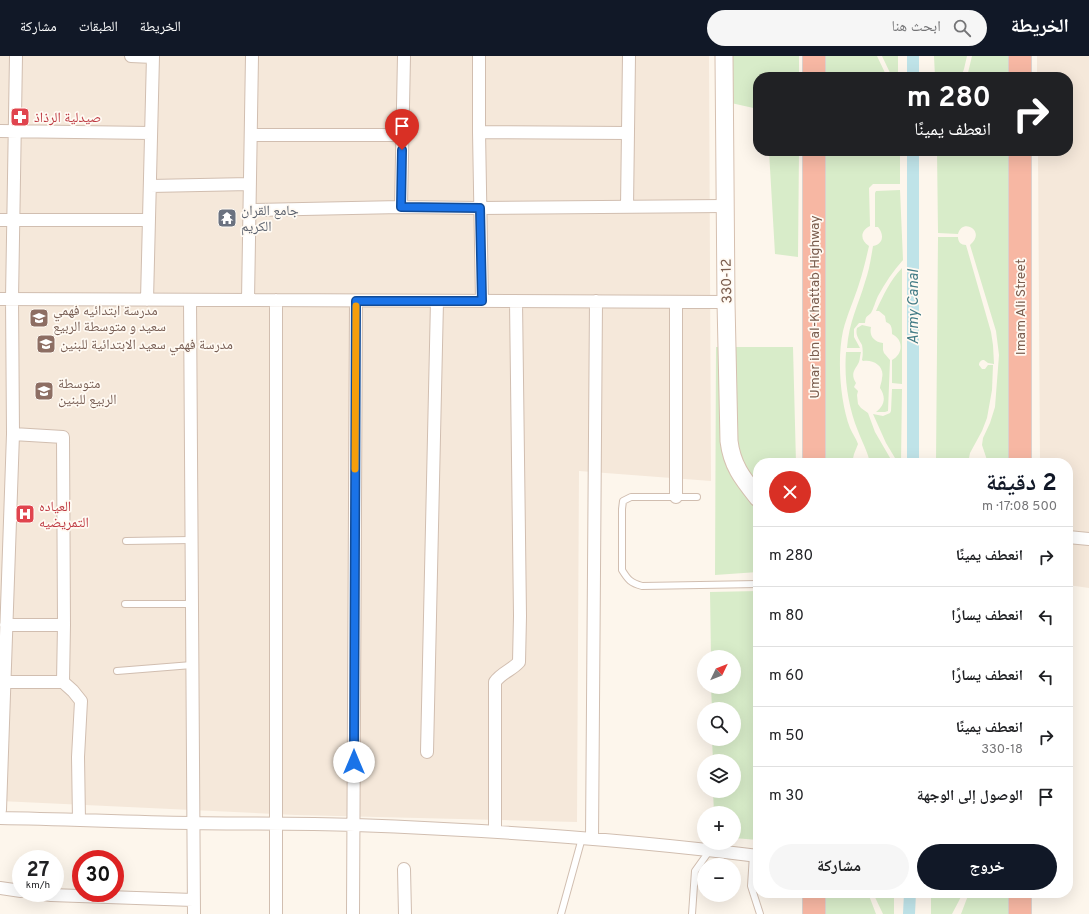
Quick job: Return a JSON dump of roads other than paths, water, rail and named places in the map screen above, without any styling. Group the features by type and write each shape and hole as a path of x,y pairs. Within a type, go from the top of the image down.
{"highway":[{"path":"814,56 814,72"},
{"path":"1020,56 1020,72"},
{"name":"Umar ibn al-Khattab Highway","path":"814,156 814,458"},
{"name":"Imam Ali Street","path":"1020,156 1020,458"},
{"path":"814,898 814,914"}],"street":[{"path":"0,810 6,625 5,546 13,434 12,299 16,56"},
{"path":"130,56 153,56 147,300"},
{"path":"248,300 252,56"},
{"path":"401,207 404,56"},
{"path":"479,56 482,301"},
{"path":"627,206 629,56"},
{"name":"330-12","path":"724,56 726,302 730,449 738,471 753,492"},
{"path":"0,131 151,133"},
{"path":"479,132 628,133"},
{"path":"251,135 402,135"},
{"path":"150,186 250,184"},
{"path":"250,210 401,207 480,208 725,206"},
{"path":"0,220 149,220"},
{"path":"0,299 726,302"},
{"path":"190,300 194,914"},
{"path":"276,300 276,914"},
{"path":"354,914 356,301"},
{"path":"427,752 437,301"},
{"path":"495,832 495,682 519,662 520,616 516,301"},
{"path":"587,839 596,301"},
{"path":"676,302 676,497"},
{"path":"13,434 63,437 64,625 62,682"},
{"path":"1073,537 1089,539"},
{"path":"6,625 64,625"},
{"path":"4,682 62,682 73,691 80,701 78,757 79,820"},
{"path":"0,818 354,825 495,832 697,849"},
{"path":"710,850 753,856"},
{"path":"404,869 406,914"},
{"path":"0,888 12,890"},
{"path":"64,895 193,900"}],"lane":[{"path":"697,497 631,497 623,501 622,570 626,577 632,583 642,586 753,584"},
{"path":"126,542 191,540"},
{"path":"126,604 191,604"},
{"path":"117,671 192,665"},
{"path":"561,914 587,839"},
{"path":"692,914 695,871 710,850"},
{"path":"753,871 751,886 753,892"},
{"path":"755,898 760,914"}],"waterway":[{"name":"Army Canal","path":"913,56 913,72"},
{"name":"Army Canal","path":"913,156 913,458"},
{"name":"Army Canal","path":"909,914 910,898"}],"place":[{"name":"صيدلية الرذاذ","path":"20,117"},
{"name":"جامع القران الكريم","path":"227,218"},
{"name":"مدرسة ابتدائيه فهمي سعيد و متوسطة الربيع","path":"39,318"},
{"name":"مدرسة فهمي سعيد الابتدائية للبنين","path":"46,344"},
{"name":"متوسطة الربيع للبنين","path":"44,391"},
{"name":"العياده التمريضيه","path":"25,514"}]}
